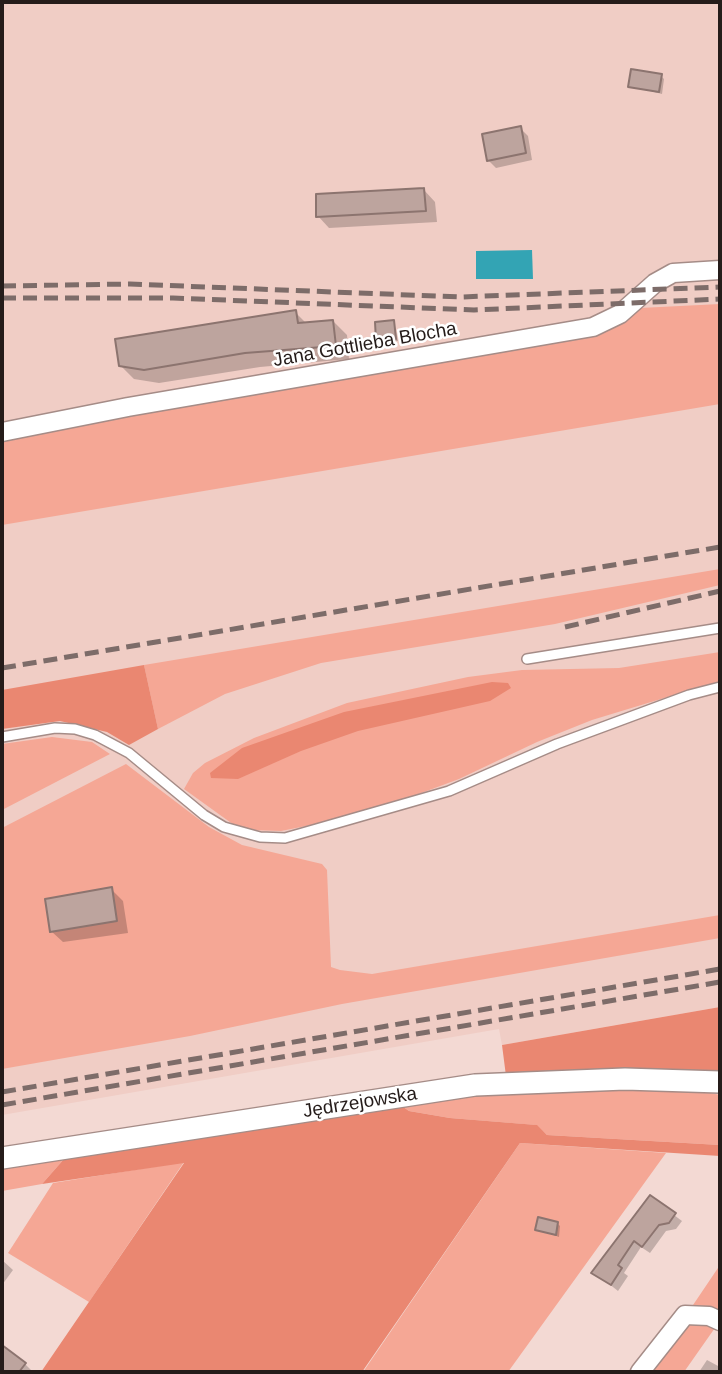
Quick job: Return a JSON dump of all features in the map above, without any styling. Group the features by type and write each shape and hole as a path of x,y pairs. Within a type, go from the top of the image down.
{"street":[{"name":"Jana Gottlieba Blocha","path":"2,432 128,407 593,327 620,314 655,284 673,273 720,270"},
{"name":"Jędrzejowska","path":"2,1158 475,1085 625,1079 720,1082"},
{"path":"640,1372 679,1319 695,1314 720,1321"}],"lane":[{"path":"527,659 720,628"},
{"path":"2,737 55,728 75,729 94,735 129,753 204,816 224,827 260,838 285,838 449,791 557,744 689,695 720,687"}],"shaded area":[{"path":"2,2 720,2 720,1007 502,1045 499,1029 2,1115"},
{"path":"720,304 720,404 2,525 2,436 618,323 640,308"},
{"path":"720,569 720,585 555,624 321,663 225,694 158,729 144,665"},
{"path":"720,652 720,681 592,720 537,742 459,779 397,802 316,824 281,831 251,830 234,825 184,789 193,773 205,763 254,738 347,703 468,677 522,670 619,668"},
{"path":"144,665 158,729 129,745 107,732 60,721 2,729 2,690"},
{"path":"492,682 508,683 511,688 490,701 358,731 301,751 238,779 211,778 210,773 242,748 344,712"},
{"path":"52,737 92,742 110,754 2,810 2,744"},
{"path":"126,764 209,827 242,845 322,864 327,870 331,967 340,970 372,974 720,915 720,938 342,1004 190,1036 2,1069 2,828"},
{"path":"720,1007 720,1072 506,1076 502,1045"},
{"path":"683,1087 720,1095 720,1145 547,1135 536,1125 450,1118 409,1111 399,1104 469,1094"},
{"path":"399,1104 409,1111 450,1118 537,1125 547,1135 720,1145 720,1156 520,1143 362,1372 41,1372 184,1163 42,1184 64,1159"},
{"path":"520,1143 666,1153 508,1372 363,1372"},
{"path":"64,1159 42,1184 2,1191 2,1168"},
{"path":"184,1162 89,1302 8,1253 53,1183"},
{"path":"720,1265 720,1314 691,1308"},
{"path":"684,1323 717,1325 684,1372 646,1372"}],"water":[{"path":"532,250 533,279 476,279 476,251"}],"building":[{"path":"631,69 662,74 659,92 628,87"},
{"path":"521,126 526,153 487,161 482,134"},
{"path":"424,188 426,211 316,217 316,194"},
{"path":"296,310 298,323 333,320 336,346 245,353 144,370 119,366 115,339"},
{"path":"394,320 396,339 376,341 375,322"},
{"path":"112,887 117,921 50,932 45,899"},
{"path":"650,1195 676,1213 669,1223 659,1225 642,1247 634,1241 618,1265 622,1268 611,1285 591,1273"},
{"path":"538,1217 558,1222 556,1235 535,1230"},
{"path":"2,1345 26,1363 19,1372 2,1372"}],"railway":[{"path":"2,286 130,284 461,297 720,287"},
{"path":"2,298 173,298 474,310 720,299"},
{"path":"2,668 720,547"},
{"path":"565,627 720,591"},
{"path":"2,1092 720,969"},
{"path":"2,1105 720,982"}]}
